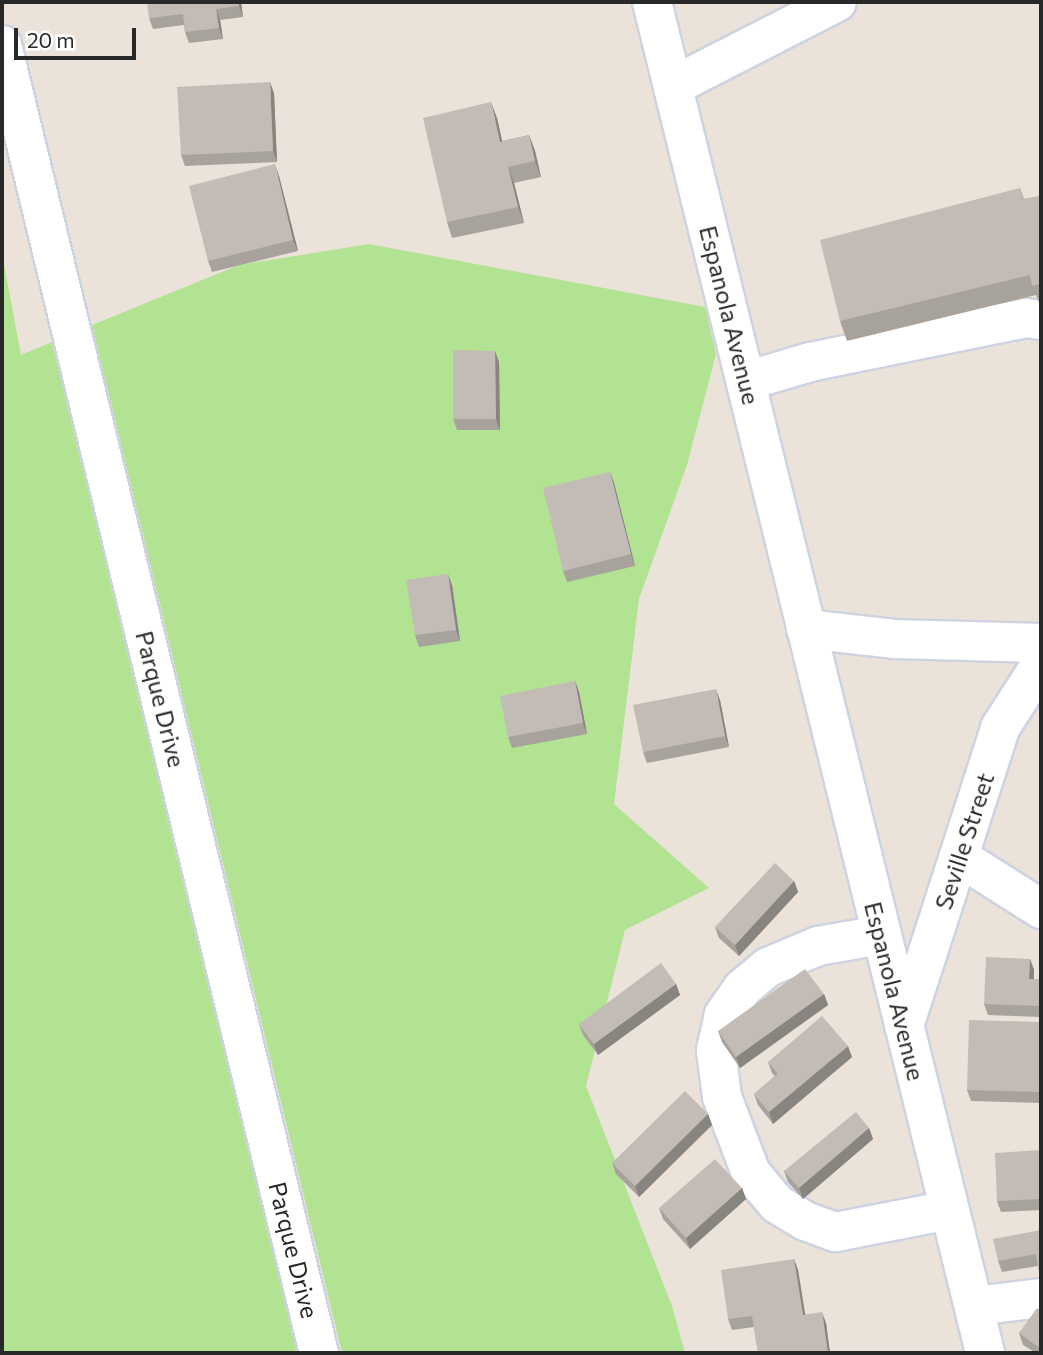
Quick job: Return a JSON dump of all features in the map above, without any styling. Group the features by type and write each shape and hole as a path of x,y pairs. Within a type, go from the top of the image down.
{"street":[{"name":"Espanola Avenue","path":"652,2 985,1353"},
{"path":"673,86 837,2"},
{"name":"Parque Drive","path":"2,45 319,1353"},
{"path":"746,382 810,362 1026,318 1041,320"},
{"path":"806,629 895,639 1041,643"},
{"name":"Seville Street","path":"904,1026 1000,728 1041,664"},
{"path":"959,857 1041,909"},
{"path":"881,935 818,946 768,967 742,989 724,1015 716,1050 722,1097 751,1172 776,1204 805,1221 836,1232 950,1210"},
{"path":"974,1306 1041,1298"}],"green space":[{"path":"369,244 705,307 716,354 687,465 639,599 614,804 709,888 625,930 586,1086 672,1306 685,1353 342,1353 92,325 239,265"},
{"path":"2,254 21,355 52,342 297,1353 2,1353"}],"building":[{"path":"147,2 239,2 239,6 216,9 219,28 185,32 183,14 149,18"},
{"path":"270,82 273,151 181,155 177,87"},
{"path":"491,102 500,142 529,135 535,161 508,167 518,207 447,222 423,118"},
{"path":"275,164 293,240 208,261 189,186"},
{"path":"1020,188 1023,199 1041,196 1041,283 1032,286 1030,275 840,321 820,240"},
{"path":"453,350 495,351 496,419 453,419"},
{"path":"610,472 631,554 563,571 543,488"},
{"path":"448,574 456,630 415,635 406,580"},
{"path":"575,681 583,723 508,737 500,696"},
{"path":"716,689 725,736 643,752 633,705"},
{"path":"775,863 794,881 735,945 715,927"},
{"path":"986,957 1030,959 1029,979 1041,979 1041,1006 984,1004"},
{"path":"661,963 676,984 594,1044 579,1024"},
{"path":"805,969 824,994 736,1057 718,1031"},
{"path":"822,1016 848,1046 769,1112 754,1094 778,1074 768,1062"},
{"path":"969,1020 1041,1022 1041,1092 967,1090"},
{"path":"685,1091 708,1114 635,1186 612,1163"},
{"path":"856,1112 869,1128 799,1188 784,1171"},
{"path":"1041,1150 1041,1199 997,1201 995,1153"},
{"path":"715,1159 742,1188 686,1238 659,1208"},
{"path":"1041,1230 1041,1273 1036,1254 998,1261 993,1239"},
{"path":"794,1259 803,1315 822,1312 828,1353 758,1353 752,1316 728,1319 721,1270"},
{"path":"1037,1308 1041,1311 1041,1349 1019,1333"}]}
